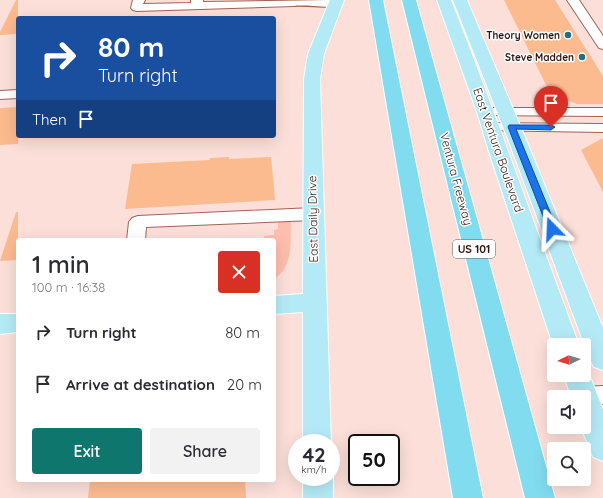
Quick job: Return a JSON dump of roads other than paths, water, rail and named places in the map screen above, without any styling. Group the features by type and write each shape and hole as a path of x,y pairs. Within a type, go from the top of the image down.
{"highway":[{"path":"376,0 468,498"},
{"name":"Ventura Freeway","path":"409,0 540,498"}],"main road":[{"name":"East Ventura Boulevard","path":"444,0 488,119 564,338"},
{"name":"East Ventura Boulevard","path":"460,0 603,360"},
{"name":"East Daily Drive","path":"317,434 312,80 316,54 335,4"},
{"path":"276,305 314,302"},
{"path":"0,324 16,323"},
{"path":"588,388 603,448"},
{"path":"318,486 318,498"}],"lane":[{"path":"139,0 137,8 197,3 294,3 299,6 335,4"},
{"path":"573,0 603,45"},
{"path":"0,95 16,94"},
{"path":"488,119 508,119 603,112"},
{"path":"508,119 603,128"},
{"path":"136,238 138,222 313,214"}],"place":[{"name":"Theory Women","path":"568,35"},
{"name":"Steve Madden","path":"582,57"}]}
